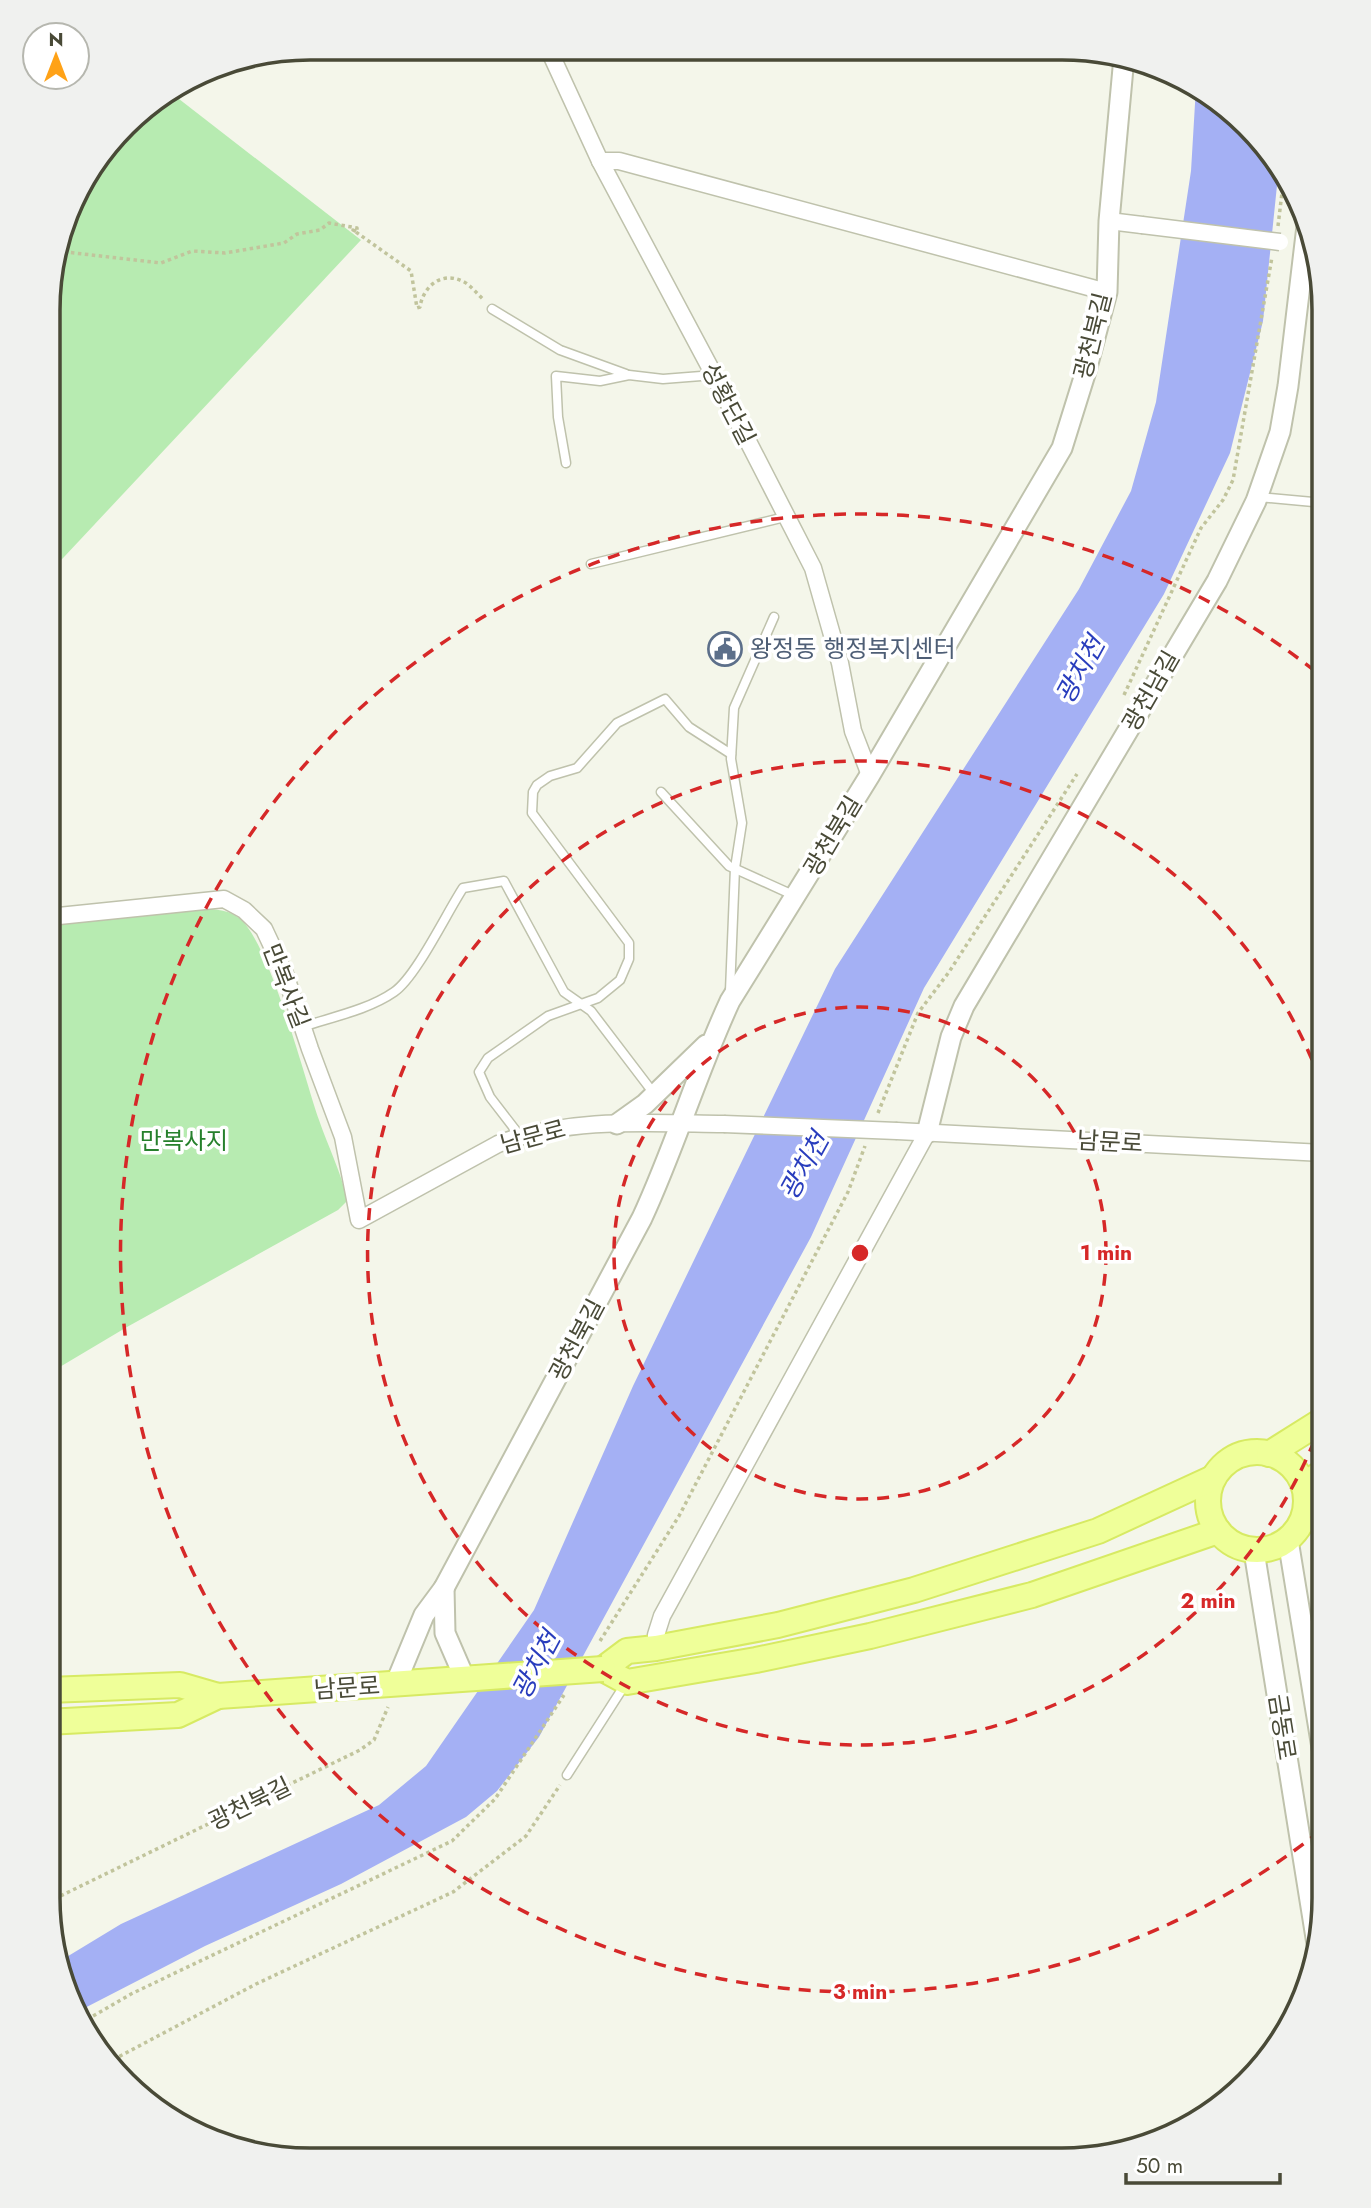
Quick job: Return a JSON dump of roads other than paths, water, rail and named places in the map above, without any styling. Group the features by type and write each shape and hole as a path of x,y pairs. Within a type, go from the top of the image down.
{"main road":[{"path":"1269,1454 1312,1427"},
{"path":"1312,1478 1269,1454 1253,1452 1237,1456 1223,1465 1213,1478 1208,1494 1208,1510 1217,1531 1238,1547 1254,1551 1270,1549 1288,1540 1296,1532 1304,1517 1312,1484"},
{"path":"1213,1478 1098,1531 914,1590 778,1625 628,1651 603,1669 627,1682 756,1660 923,1624 1032,1595 1217,1531"},
{"path":"914,1590 923,1624"},
{"name":"남문로","path":"60,1690 180,1685 218,1696 603,1669"},
{"name":"남문로","path":"60,1721 178,1715 218,1696"}],"street":[{"name":"성황단길","path":"554,60 600,161 813,568 841,663 853,731 870,775"},
{"name":"광천북길","path":"395,1685 424,1615 443,1588 642,1218 662,1174 712,1039 730,1001 870,775 1062,448 1107,292 1109,221 1123,67"},
{"path":"600,161 618,161 1107,292"},
{"path":"1109,221 1277,242 1301,237"},
{"name":"광천남길","path":"927,1133 951,1037 964,1006 1217,581 1258,497 1280,432 1305,254"},
{"name":"만복사길","path":"60,916 223,899 244,910 264,929 285,974 343,1136 359,1220"},
{"path":"617,1124 655,1095 712,1039"},
{"name":"남문로","path":"359,1220 498,1144 520,1136 583,1125 724,1124 1312,1152"},
{"path":"656,1648 656,1635 662,1616 927,1133"},
{"name":"금동로","path":"1288,1540 1312,1687"},
{"name":"금동로","path":"1254,1551 1311,1909"},
{"path":"443,1588 446,1633 470,1679"}],"lane":[{"path":"492,309 560,350 629,375 663,379 714,375"},
{"path":"566,463 558,417 556,376 600,381 629,375"},
{"path":"1258,497 1312,502"},
{"path":"591,564 785,517"},
{"path":"730,1001 735,868 742,823 732,754 734,708 774,617"},
{"path":"520,1136 490,1097 479,1072 488,1058 548,1016 598,998 620,980 629,959 629,943 532,813 533,792 537,785 550,776 577,768 617,723 665,699 689,727 732,754"},
{"path":"661,792 730,866 796,897"},
{"path":"302,1027 361,1007 395,991 412,972 463,888 504,881 564,992 591,1011 655,1095"},
{"path":"567,1775 627,1682"}],"water":[{"name":"광치천","path":"1195,99 1214,111 1238,133 1260,157 1277,184 1263,321 1230,453 1164,594 924,988 811,1237 539,1737 497,1791 466,1817 341,1884 205,1946 85,2008 67,1957 121,1924 379,1805 426,1766 534,1610 633,1386 835,969 1079,589 1131,491 1156,402 1191,171"}],"place":[{"name":"왕정동 행정복지센터","path":"725,649"}],"park label":[{"name":"만복사지","path":"184,1141"}]}
